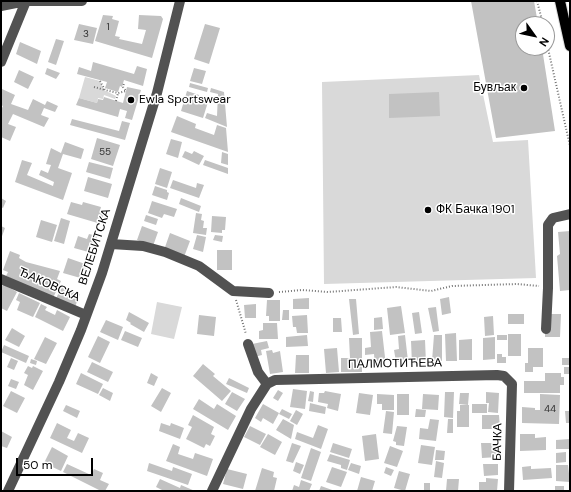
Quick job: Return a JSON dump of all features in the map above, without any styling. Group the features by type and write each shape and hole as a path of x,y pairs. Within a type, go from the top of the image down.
{"main road":[{"path":"560,1 570,46"}],"street":[{"path":"1,6 19,2 82,1"},
{"name":"ВЕЛЕБИТСКА","path":"8,491 59,382 86,315 111,244 157,92 180,1"},
{"path":"1,62 19,2"},
{"path":"546,329 548,288 548,225 553,218 570,214"},
{"path":"111,244 143,246 165,252 199,266 233,291 269,293"},
{"name":"ЂАКОВСКА","path":"1,279 86,315"},
{"path":"215,490 251,409 267,384 258,372 248,344"},
{"name":"ПАЛМОТИЋЕВА","path":"267,384 275,380 285,379 497,375 504,376 510,380 512,384 512,394"},
{"name":"БАЧКА","path":"509,491 512,394"}],"path":[{"path":"538,1 541,16"},
{"path":"550,56 570,146"},
{"path":"100,81 105,90"},
{"path":"94,87 118,93 126,91 123,87 124,83"},
{"path":"116,101 118,93"},
{"path":"269,293 302,290 328,292 359,291 396,287 431,291 452,286 517,284 548,288"},
{"path":"233,291 240,311 248,344"}],"shaded area":[{"name":"ФК Бачка 1901","path":"479,75 493,142 528,140 536,278 324,284 322,82"},
{"path":"85,77 100,81 104,90 116,96 115,99 104,95 103,99 98,98 97,103 79,98"},
{"path":"157,302 182,307 174,339 151,334"}],"building":[{"name":"Бувљак","path":"471,1 534,1 537,16 515,16 515,56 543,56 555,131 496,138"},
{"path":"103,15 113,16 112,19 119,21 115,36 120,37 119,39 142,44 146,30 138,29 139,15 161,16 163,19 152,58 95,41"},
{"path":"79,24 97,28 93,44 74,40"},
{"path":"205,24 220,28 209,64 194,59"},
{"path":"56,39 64,41 56,65 48,62"},
{"path":"20,42 41,51 37,64 16,54"},
{"path":"93,62 134,74 137,66 147,69 143,86 124,80 122,87 120,86 118,92 105,88 107,82 77,74 79,67 91,71"},
{"path":"47,68 60,73 56,79 45,74"},
{"path":"194,68 206,71 202,84 190,81"},
{"path":"19,70 34,77 28,89 14,82"},
{"path":"190,83 208,88 207,92 189,87"},
{"path":"127,87 141,90 132,120 125,118 127,111 120,109 118,117 76,105 79,98 97,103 98,99 103,100 104,97 123,103"},
{"path":"211,88 224,92 227,127 205,118 207,113 217,116 218,94 210,92"},
{"path":"2,89 15,95 11,104 28,110 33,99 45,105 47,101 58,106 55,112 44,108 41,115 49,118 44,127 13,114 8,124 16,127 10,141 1,137 1,110 3,106 1,105"},
{"path":"187,91 199,95 198,99 208,102 203,118 181,111"},
{"path":"439,92 440,116 389,118 389,94"},
{"path":"177,116 196,124 195,128 214,135 217,125 226,128 228,152 171,132"},
{"path":"72,119 119,131 122,121 130,123 125,140 70,125"},
{"path":"97,138 120,145 113,166 91,159"},
{"path":"171,139 182,142 178,158 166,154"},
{"path":"65,142 84,149 81,159 63,154 58,168 72,173 63,200 15,182 22,160 32,163 27,175 53,186 54,182 39,175 41,170 48,173 51,165 46,164 51,148 61,153"},
{"path":"185,151 192,154 194,151 204,156 199,165 182,157"},
{"path":"222,152 228,154 228,165 221,163"},
{"path":"205,160 228,168 228,174 203,165"},
{"path":"89,162 113,168 110,179 86,172"},
{"path":"160,168 172,172 167,188 155,184"},
{"path":"88,177 112,184 108,198 84,191"},
{"path":"173,180 196,188 197,183 204,185 199,198 170,188"},
{"path":"155,186 167,190 169,193 167,200 152,195"},
{"path":"1,198 6,201 3,208 1,207"},
{"path":"181,198 201,206 199,212 179,204"},
{"path":"152,201 177,209 174,217 164,214 162,218 148,213"},
{"path":"71,202 82,205 83,202 101,207 100,211 104,212 101,224 67,214"},
{"path":"196,213 202,214 201,220 204,221 203,228 207,228 206,235 193,233"},
{"path":"146,215 158,219 156,225 144,221"},
{"path":"212,216 226,217 225,230 222,230 222,233 211,232"},
{"path":"61,218 70,221 64,244 54,241"},
{"path":"41,220 57,225 52,242 36,237"},
{"path":"1,226 5,228 1,239"},
{"path":"142,226 158,232 153,246 137,240"},
{"path":"570,231 570,290 560,291 557,256 560,254 558,232"},
{"path":"170,233 190,241 184,257 164,250"},
{"path":"89,234 97,236 92,253 74,248 78,236 87,239"},
{"path":"197,235 206,237 203,252 193,249"},
{"path":"215,235 223,236 222,242 213,240"},
{"path":"217,250 232,250 232,270 217,270"},
{"path":"10,251 20,255 19,258 26,262 60,271 57,279 61,281 53,298 6,276 8,272 3,270"},
{"path":"68,258 88,265 84,279 63,273"},
{"path":"3,284 17,292 7,311 1,308 1,289"},
{"path":"61,287 80,294 75,307 56,299"},
{"path":"19,293 40,303 33,317 17,310 20,302 16,300"},
{"path":"449,297 451,313 442,315 440,299"},
{"path":"309,298 309,309 293,309 293,299"},
{"path":"349,299 356,299 359,334 353,335"},
{"path":"267,300 280,300 280,321 269,321 269,316 266,316"},
{"path":"41,304 47,307 45,310 55,315 57,310 70,317 63,331 35,317"},
{"path":"256,304 256,318 245,318 244,305"},
{"path":"401,306 405,333 390,335 387,308"},
{"path":"436,307 439,331 433,332 428,308"},
{"path":"283,310 289,310 289,320 282,320"},
{"path":"129,312 149,323 144,332 126,320"},
{"path":"419,312 422,333 415,334 412,313"},
{"path":"508,314 524,314 524,324 508,324"},
{"path":"551,314 561,314 560,337 545,337 545,331 550,331"},
{"path":"199,315 216,317 214,336 197,334"},
{"path":"307,315 308,333 297,333 296,327 293,327 292,316"},
{"path":"493,316 494,335 485,336 484,317"},
{"path":"382,317 383,329 374,330 374,318"},
{"path":"333,318 341,318 342,332 333,332"},
{"path":"106,320 123,327 118,340 100,332"},
{"path":"263,323 277,323 278,339 259,339 259,331 263,330"},
{"path":"12,328 25,336 19,347 5,340"},
{"path":"125,331 142,338 138,347 121,340"},
{"path":"382,331 386,366 375,367 374,354 365,355 365,348 371,347 370,332"},
{"path":"456,333 457,361 446,361 445,334"},
{"path":"508,334 521,334 521,356 508,356"},
{"path":"307,335 308,346 286,347 286,337"},
{"path":"405,335 408,361 396,362 394,350 399,349 398,336"},
{"path":"434,335 442,335 442,361 432,361"},
{"path":"497,335 507,335 507,340 497,340"},
{"path":"98,336 110,342 100,363 88,357"},
{"path":"45,337 57,343 46,364 34,359"},
{"path":"495,337 495,359 483,360 483,338"},
{"path":"349,338 362,338 362,372 341,372 341,358 350,358"},
{"path":"472,339 472,360 459,360 459,340"},
{"path":"425,340 426,363 412,364 411,341"},
{"path":"267,341 269,348 261,350 262,355 254,357 252,344"},
{"path":"4,345 29,356 26,363 1,352"},
{"path":"337,348 339,372 326,373 324,349"},
{"path":"528,348 543,348 543,367 533,367 533,372 525,372 525,363 528,363"},
{"path":"272,350 273,353 280,351 283,372 270,374 266,351"},
{"path":"497,354 502,354 502,357 506,357 506,363 497,363"},
{"path":"296,355 309,355 309,373 295,373"},
{"path":"11,358 18,361 14,370 7,367"},
{"path":"562,358 570,358 570,365 562,365"},
{"path":"31,359 37,361 36,365 30,363"},
{"path":"92,362 113,372 108,382 87,372"},
{"path":"203,364 215,374 213,376 231,391 222,401 193,376"},
{"path":"28,366 32,368 33,366 43,371 33,390 24,385 28,375 24,373"},
{"path":"564,367 570,367 570,374 564,374"},
{"path":"81,373 103,384 98,394 76,384"},
{"path":"151,373 158,377 154,386 147,383"},
{"path":"545,373 561,373 561,377 564,377 564,385 560,385 560,393 524,393 524,381 545,381"},
{"path":"229,378 249,388 247,393 226,384"},
{"path":"11,379 19,382 16,389 8,386"},
{"path":"103,388 113,393 110,401 99,395"},
{"path":"162,388 171,393 161,412 151,406"},
{"path":"293,389 307,391 305,409 290,407"},
{"path":"278,390 283,393 278,401 273,398"},
{"path":"11,391 25,398 17,413 3,406"},
{"path":"310,391 314,392 313,402 308,401"},
{"path":"325,391 341,394 338,411 327,408 328,404 318,402 319,393 324,393"},
{"path":"232,392 245,399 237,411 225,404"},
{"path":"445,392 454,392 453,418 444,417"},
{"path":"486,392 499,393 498,413 488,412 489,403 486,403"},
{"path":"359,393 373,395 370,415 356,413"},
{"path":"460,393 469,393 468,405 459,404"},
{"path":"377,394 394,395 394,410 382,410 382,404 377,404"},
{"path":"397,394 409,394 409,415 397,415"},
{"path":"423,394 439,395 438,410 422,409"},
{"path":"540,394 560,395 559,424 522,423 522,407 540,410"},
{"path":"199,399 214,409 217,404 236,416 228,430 193,409"},
{"path":"310,403 326,407 325,414 309,411"},
{"path":"263,404 279,413 273,424 263,418 261,422 255,418"},
{"path":"472,404 487,404 487,413 472,413"},
{"path":"66,405 80,411 77,418 63,411"},
{"path":"460,405 469,405 469,427 457,427 457,411 460,411"},
{"path":"282,409 292,414 289,419 279,414"},
{"path":"416,409 426,410 425,417 415,417"},
{"path":"296,410 303,414 297,425 290,421"},
{"path":"386,411 394,412 392,434 383,433"},
{"path":"565,411 570,411 570,423 566,423"},
{"path":"193,415 214,427 211,434 215,436 210,446 206,444 204,448 186,439 192,427 188,425"},
{"path":"482,415 499,415 500,429 482,429"},
{"path":"283,419 294,425 291,439 276,430"},
{"path":"430,419 439,420 436,441 419,439 420,428 428,429"},
{"path":"448,419 453,419 453,433 447,433"},
{"path":"57,423 71,430 67,438 74,441 78,433 89,438 82,453 50,438"},
{"path":"161,423 170,426 171,423 184,428 180,439 159,431"},
{"path":"318,425 328,429 321,449 295,439 297,432 313,438"},
{"path":"250,426 266,434 260,445 244,437"},
{"path":"397,426 407,427 404,446 396,445 396,442 393,441"},
{"path":"1,431 12,437 7,448 1,446"},
{"path":"268,434 282,442 275,455 260,447"},
{"path":"376,434 379,459 365,461 362,436"},
{"path":"520,434 535,434 535,438 546,437 546,450 520,451"},
{"path":"570,439 570,449 556,449 556,440"},
{"path":"292,443 301,446 293,463 286,461"},
{"path":"333,443 352,449 349,458 330,452"},
{"path":"481,443 497,443 498,457 482,458"},
{"path":"173,444 180,447 178,454 193,459 195,453 213,459 207,476 166,461"},
{"path":"421,445 435,447 432,465 418,463"},
{"path":"390,446 403,451 397,467 384,463"},
{"path":"52,447 68,456 61,471 44,463"},
{"path":"311,448 321,452 311,481 301,478"},
{"path":"436,450 445,451 444,460 435,460"},
{"path":"566,452 566,462 556,463 556,453"},
{"path":"330,454 350,460 347,470 341,468 341,465 327,461"},
{"path":"436,461 444,463 442,478 434,477"},
{"path":"296,462 304,465 300,474 293,471"},
{"path":"149,463 172,471 173,467 192,474 188,485 147,471"},
{"path":"351,463 361,466 359,474 348,470"},
{"path":"67,464 91,475 94,469 103,473 100,480 109,484 105,491 101,491 63,472"},
{"path":"483,464 498,464 498,475 484,476"},
{"path":"556,465 568,465 570,482 556,481"},
{"path":"531,466 531,469 551,468 552,478 523,480 522,467"},
{"path":"332,467 347,472 341,487 326,482"},
{"path":"386,467 394,470 391,476 384,473"},
{"path":"262,468 274,472 273,477 277,478 274,491 255,491"},
{"path":"227,469 247,474 243,489 223,484"},
{"path":"399,471 410,474 405,491 394,488"},
{"path":"361,477 375,481 372,491 357,491"},
{"path":"486,478 498,479 497,491 479,491 479,482 486,482"},
{"path":"160,479 180,488 181,485 195,491 164,491 156,487"},
{"path":"447,479 459,479 458,491 446,491"},
{"path":"301,480 312,484 309,491 292,491 294,485 299,487"},
{"path":"424,483 430,483 430,491 424,491"},
{"path":"321,486 335,491 319,491"},
{"path":"555,486 564,486 564,491 555,491"}],"place":[{"name":"Бувљак","path":"524,88"},
{"name":"Ewla Sportswear","path":"131,100"},
{"name":"ФК Бачка 1901","path":"428,210"}]}
